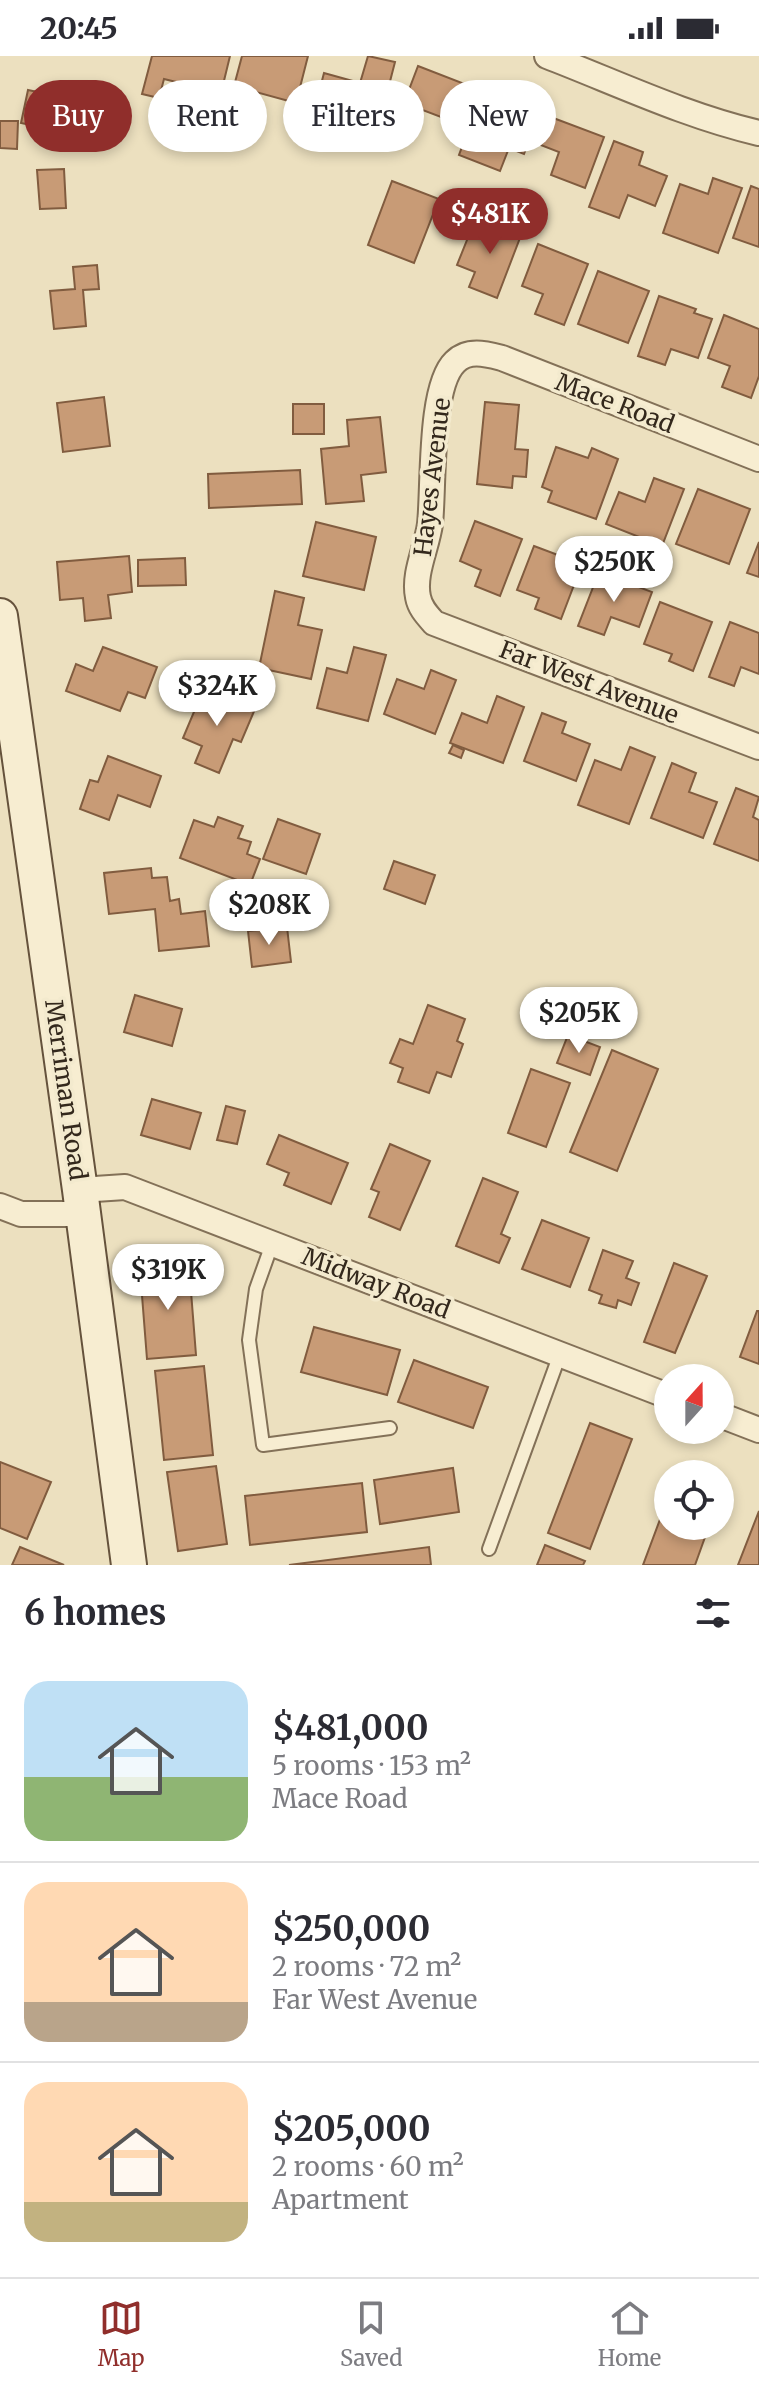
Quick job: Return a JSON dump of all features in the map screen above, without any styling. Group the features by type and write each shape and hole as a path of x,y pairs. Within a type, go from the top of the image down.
{"street":[{"path":"547,56 589,63 666,102 759,133"},
{"name":"Mace Road","path":"469,354 502,358 759,459"},
{"name":"Hayes Avenue","path":"423,611 418,584 430,525 440,400 448,373 456,361 469,354"},
{"name":"Far West Avenue","path":"423,611 434,623 448,629 759,747"},
{"name":"Merriman Road","path":"0,616 129,1565"},
{"name":"Midway Road","path":"0,1206 21,1214 82,1202 125,1187 654,1391"},
{"path":"734,1420 759,1430"}],"lane":[{"path":"272,1244 256,1289 249,1340 263,1445 390,1428"},
{"path":"489,1549 560,1354"}],"building":[{"path":"152,56 230,56 224,80 148,80 148,95 142,94"},
{"path":"242,56 308,56 302,80 283,80 283,99 267,95 267,80 236,80"},
{"path":"368,56 395,62 390,80 361,80"},
{"path":"418,66 454,80 440,80 440,117 424,111 424,80 413,80"},
{"path":"324,73 349,80 322,80"},
{"path":"556,119 604,137 585,188 551,175 559,152 556,151"},
{"path":"0,121 18,121 17,149 0,148"},
{"path":"614,141 643,152 639,165 667,176 655,206 628,195 619,218 589,207"},
{"path":"460,152 507,152 500,171 459,155"},
{"path":"64,169 66,208 40,209 37,170"},
{"path":"713,178 742,188 718,253 663,233 680,184 708,194"},
{"path":"392,181 439,199 414,263 368,245"},
{"path":"751,186 759,189 759,247 733,238"},
{"path":"493,219 523,230 497,298 469,287 475,272 457,265 473,225 488,231"},
{"path":"538,244 588,264 564,325 535,314 543,294 522,286"},
{"path":"97,265 99,289 83,290 86,326 54,329 50,291 75,289 73,267"},
{"path":"598,271 649,291 628,343 578,324"},
{"path":"659,296 696,309 694,313 712,319 698,358 671,349 665,365 638,356"},
{"path":"724,315 759,329 759,376 751,398 722,387 730,366 708,358"},
{"path":"104,397 110,446 63,452 57,403"},
{"path":"485,402 519,405 515,449 528,450 526,477 513,476 512,488 477,484"},
{"path":"293,404 324,404 324,434 293,434"},
{"path":"380,417 386,472 361,475 364,501 326,504 321,449 349,446 347,420"},
{"path":"556,447 588,458 592,448 618,459 596,519 548,502 552,491 542,487"},
{"path":"300,470 302,504 209,508 208,474"},
{"path":"654,478 684,489 662,546 606,524 619,492 645,502"},
{"path":"698,489 750,509 729,564 676,544"},
{"path":"475,521 522,539 500,596 475,586 481,570 460,561"},
{"path":"316,522 376,537 364,590 303,576"},
{"path":"759,542 759,577 747,573"},
{"path":"534,546 582,564 561,619 535,609 539,598 517,590"},
{"path":"129,556 132,592 108,595 111,618 85,621 83,598 60,600 57,562"},
{"path":"185,558 186,585 138,586 138,560"},
{"path":"599,572 652,592 639,627 611,617 604,635 578,626"},
{"path":"275,591 304,598 298,625 322,630 311,679 259,668"},
{"path":"660,602 712,622 693,671 669,661 672,654 644,644"},
{"path":"730,622 759,633 759,674 741,667 734,686 709,677"},
{"path":"103,647 157,667 145,698 128,692 120,711 66,691 76,664 93,671"},
{"path":"354,647 386,655 368,721 317,708 327,668 347,673"},
{"path":"431,670 456,680 435,734 384,714 397,679 424,689"},
{"path":"204,688 255,709 241,742 233,739 219,773 195,763 202,746 183,738"},
{"path":"497,696 524,707 503,763 450,743 462,713 487,723"},
{"path":"542,713 566,722 562,733 590,744 576,781 524,761"},
{"path":"453,745 464,750 461,758 449,753"},
{"path":"630,747 655,757 629,824 578,805 595,760 621,770"},
{"path":"108,756 161,776 150,807 118,795 109,820 80,809 90,780 98,782"},
{"path":"672,763 696,773 689,792 717,802 703,838 651,818"},
{"path":"736,788 759,797 753,817 759,820 759,861 714,844"},
{"path":"218,817 243,826 238,838 251,842 247,854 260,859 250,885 180,858 194,820 214,827"},
{"path":"278,819 320,834 306,874 263,859"},
{"path":"394,861 435,875 425,904 384,889"},
{"path":"151,868 152,878 167,877 170,901 179,899 181,914 205,911 209,946 159,951 155,909 109,914 104,873"},
{"path":"287,927 291,962 252,967 248,931"},
{"path":"135,995 182,1009 172,1046 124,1032"},
{"path":"428,1005 465,1019 457,1041 463,1044 451,1077 437,1072 429,1093 398,1082 403,1068 390,1063 400,1039 413,1044"},
{"path":"568,1035 600,1047 590,1075 557,1063"},
{"path":"612,1050 658,1069 617,1171 570,1152"},
{"path":"531,1069 570,1083 546,1147 508,1133"},
{"path":"152,1099 201,1113 190,1149 141,1135"},
{"path":"226,1106 245,1111 237,1144 217,1140"},
{"path":"279,1135 348,1163 331,1204 284,1185 289,1173 267,1164"},
{"path":"390,1144 430,1161 400,1230 369,1217 379,1192 371,1189"},
{"path":"483,1178 518,1192 501,1234 510,1238 499,1263 456,1246"},
{"path":"542,1220 589,1238 570,1287 522,1269"},
{"path":"603,1250 633,1261 626,1278 639,1283 631,1305 618,1300 616,1308 599,1303 602,1295 589,1290"},
{"path":"674,1263 707,1276 675,1353 644,1342"},
{"path":"189,1266 196,1355 147,1359 140,1270"},
{"path":"759,1311 759,1364 740,1357"},
{"path":"314,1327 400,1350 387,1395 301,1372"},
{"path":"414,1360 488,1387 473,1428 398,1402"},
{"path":"204,1366 213,1455 164,1460 155,1371"},
{"path":"590,1423 632,1439 590,1549 548,1533"},
{"path":"0,1462 51,1482 27,1539 0,1528"},
{"path":"216,1466 227,1544 178,1551 167,1472"},
{"path":"453,1468 459,1512 380,1524 374,1480"},
{"path":"362,1483 367,1532 250,1545 245,1496"},
{"path":"759,1511 759,1565 738,1565"},
{"path":"654,1536 654,1540 704,1540 695,1565 643,1565"},
{"path":"545,1545 585,1561 583,1565 537,1565"},
{"path":"20,1547 64,1565 12,1565"},
{"path":"429,1547 431,1565 289,1565"}]}
